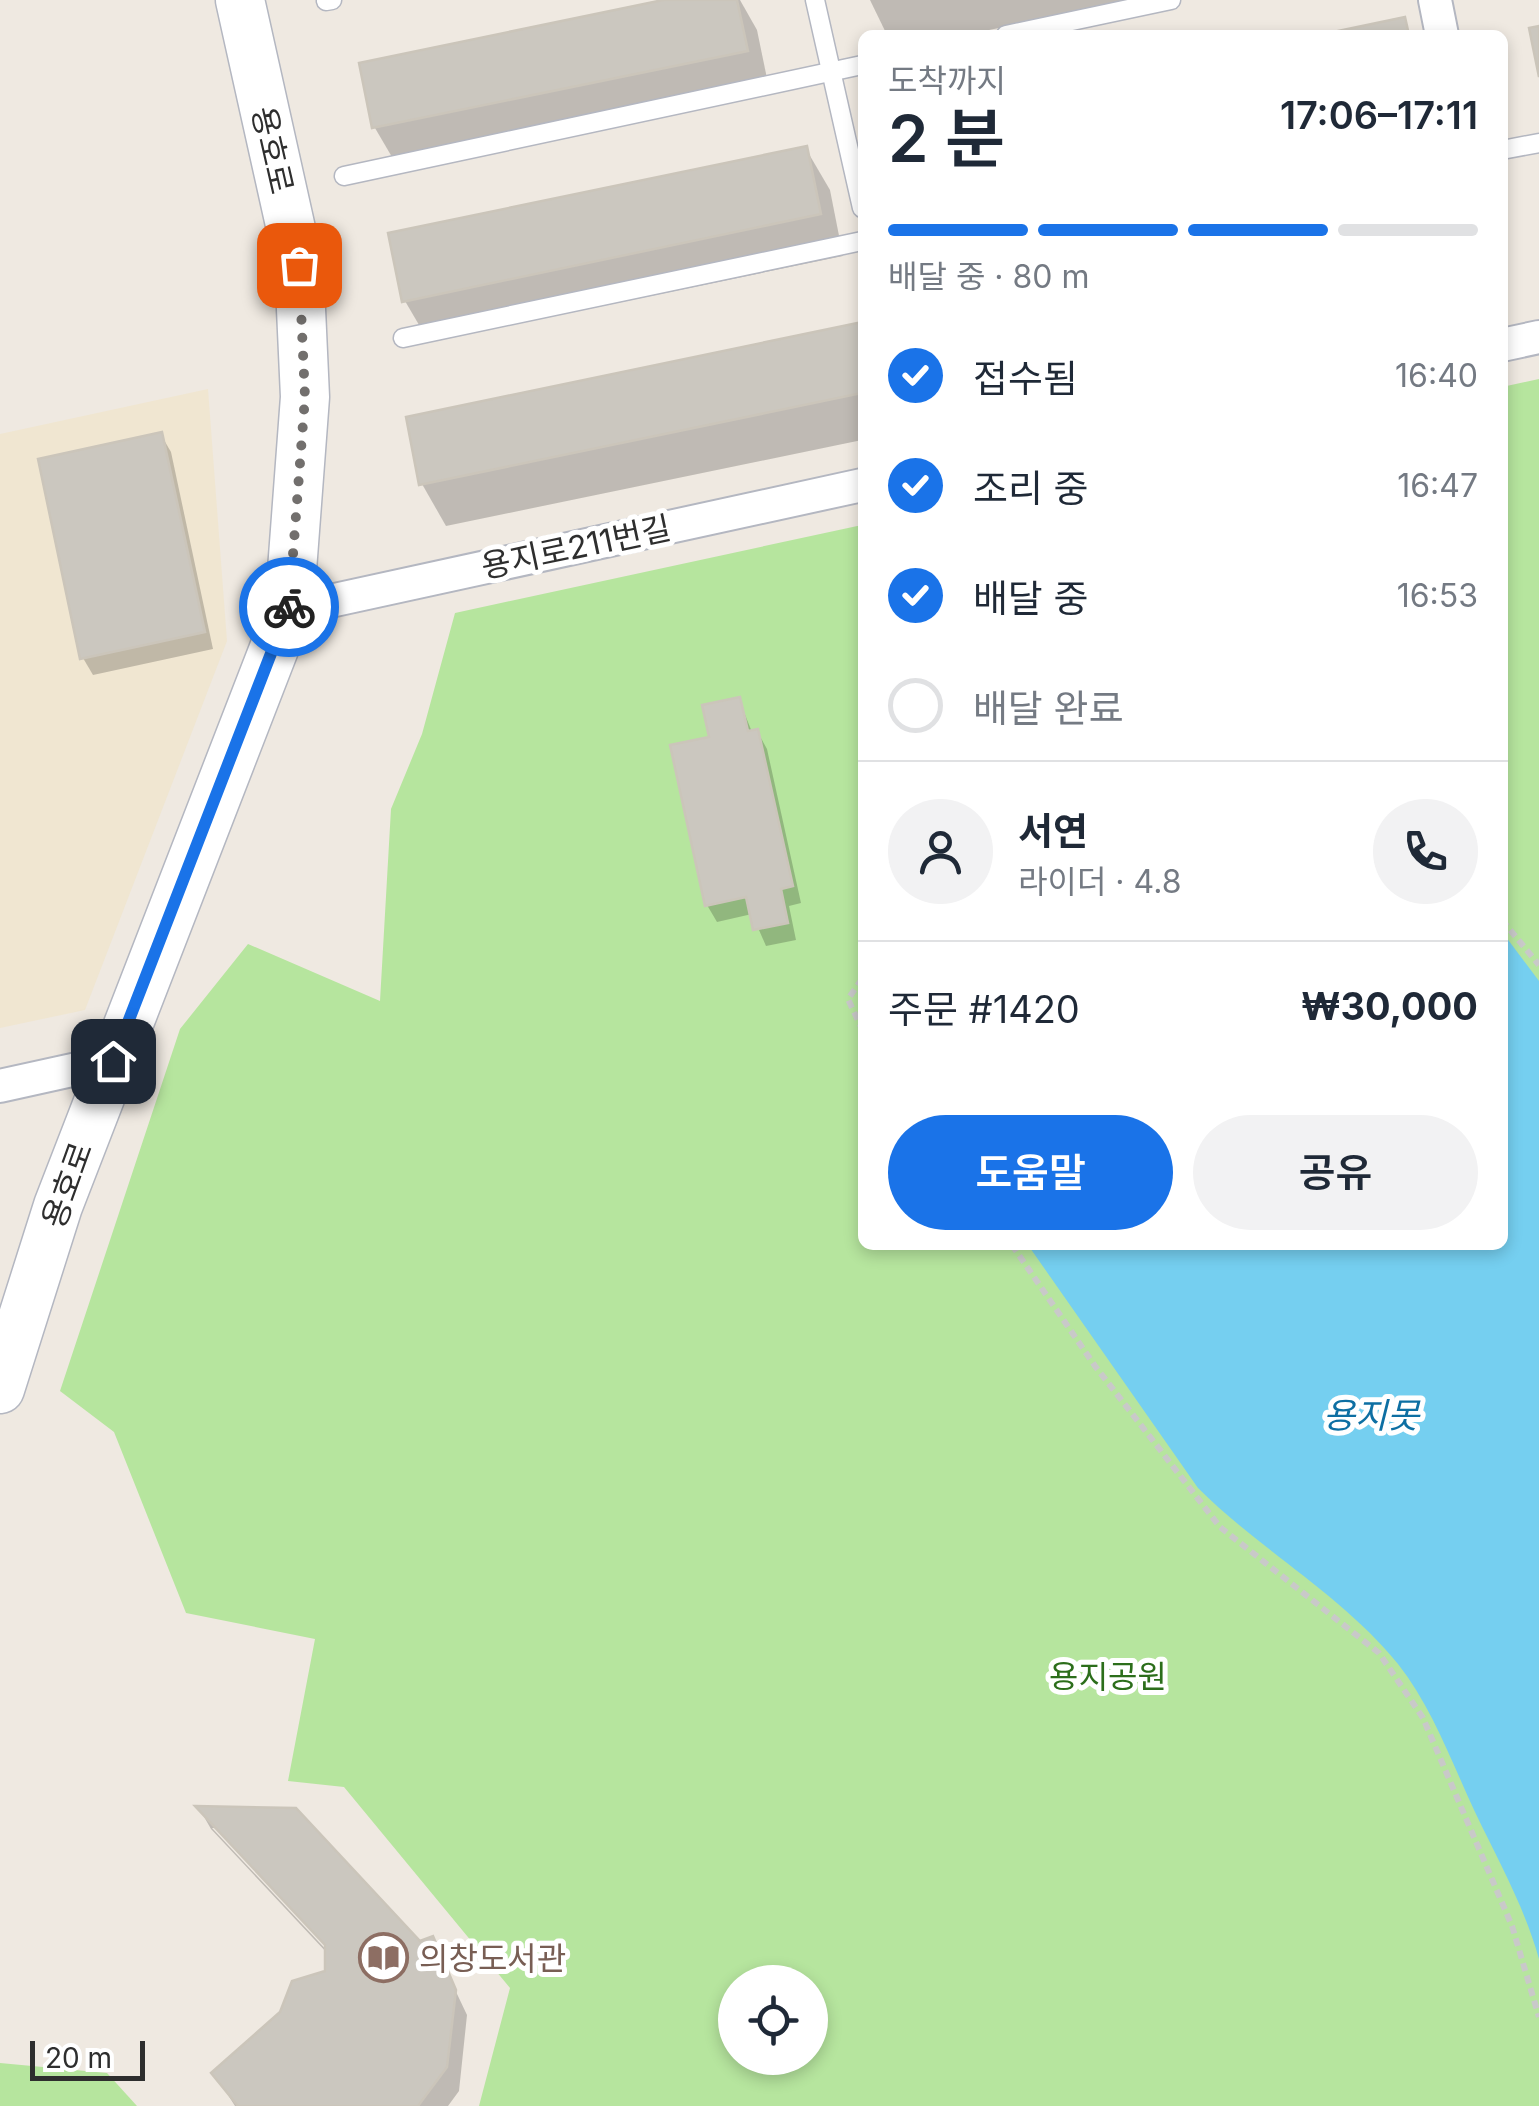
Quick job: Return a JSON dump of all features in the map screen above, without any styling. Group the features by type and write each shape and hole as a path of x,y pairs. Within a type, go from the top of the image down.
{"street":[{"name":"용호로","path":"0,1388 58,1206 289,610 305,397 299,265 240,0"},
{"path":"1435,0 1441,30"},
{"path":"1508,338 1539,337"},
{"name":"용지로211번길","path":"289,610 858,486"},
{"path":"0,1086 113,1061"}],"lane":[{"path":"815,0 858,189"},
{"path":"1030,30 1171,0"},
{"path":"344,176 858,66"},
{"path":"1508,149 1539,142"},
{"path":"403,338 858,242"}],"path":[{"path":"1508,927 1539,965"},
{"path":"858,985 848,999 858,1020"},
{"path":"1015,1250 1095,1366 1220,1528 1365,1642 1390,1669 1423,1718 1512,1926 1539,2017"}],"shaded area":[{"path":"208,389 227,641 85,1010 0,1028 0,434"}],"green space":[{"name":"용지공원","path":"1539,379 1539,2106 479,2106 510,1988 344,1787 288,1781 315,1639 186,1613 114,1432 60,1391 180,1029 248,944 380,1001 391,809 422,734 455,613 858,526 858,1250 1508,1250 1508,386"},
{"path":"0,2063 107,2073 137,2106 0,2106"}],"water":[{"name":"용지못","path":"1508,940 1539,981 1539,1959 1510,1884 1441,1736 1398,1664 1352,1616 1198,1488 1031,1250 1508,1250"}],"building":[{"path":"663,0 737,0 748,51 372,128 359,63"},
{"path":"1405,17 1408,30 1343,30"},
{"path":"1539,26 1539,77 1529,28"},
{"path":"807,146 821,214 402,302 388,233"},
{"path":"858,323 858,394 419,485 406,417"},
{"path":"162,432 205,632 80,659 38,459"},
{"path":"740,697 748,731 758,729 793,886 781,889 788,923 753,930 746,897 705,906 670,745 709,737 702,705"},
{"name":"의창도서관","path":"195,1806 296,1808 420,1941 433,1936 456,1990 447,2067 418,2106 238,2106 211,2073 280,2012 292,1981 325,1971 325,1945"}],"way so far":[{"path":"289,607 305,397 299,265"}],"place":[{"name":"의창도서관","path":"384,1958"}],"route":[{"path":"113,1061 289,607"}]}
